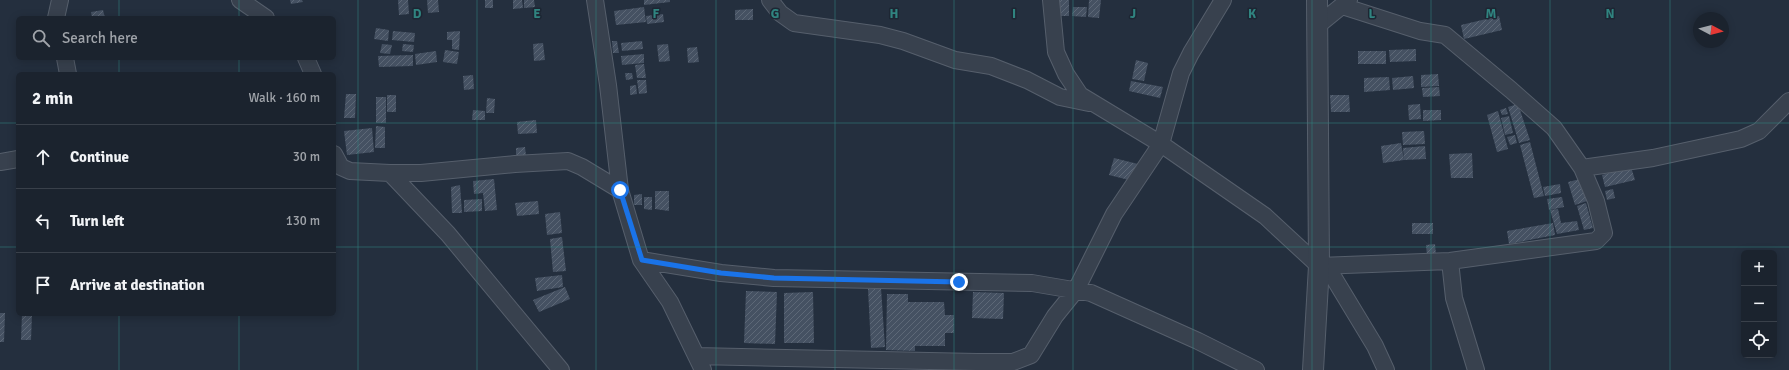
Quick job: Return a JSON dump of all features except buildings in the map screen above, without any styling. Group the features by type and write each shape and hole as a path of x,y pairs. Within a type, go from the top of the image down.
{"street":[{"path":"56,16 60,0"},
{"path":"240,0 263,16"},
{"path":"595,0 608,85 620,190 642,260 670,302 700,363 907,366 977,362 1015,365 1031,355 1054,316 1076,290 1114,214 1161,144 1181,73 1191,53 1224,0"},
{"path":"770,0 780,13 794,23 880,35 895,39 955,60 991,66 1027,80 1060,97 1097,105"},
{"path":"1051,0 1056,52 1066,74 1080,95 1161,144 1265,216 1323,266 1375,346 1386,370"},
{"path":"1313,370 1323,266 1317,0"},
{"path":"1318,26 1346,3 1420,31 1445,35 1554,128 1582,168 1596,201 1604,233 1596,241 1450,261 1323,266"},
{"path":"65,60 68,72"},
{"path":"307,60 312,72"},
{"path":"1582,168 1653,158 1741,139 1759,131 1789,101"},
{"path":"336,158 341,167 350,171 390,174 568,161 582,167 620,190"},
{"path":"0,162 16,159"},
{"path":"390,174 448,234 561,370"},
{"path":"642,260 721,273 774,278 1032,283 1076,290 1091,293 1141,314 1198,340 1256,370"},
{"path":"1450,261 1454,298 1476,370"}],"route":[{"path":"620,190 642,260 721,273 774,278 959,282"}]}
